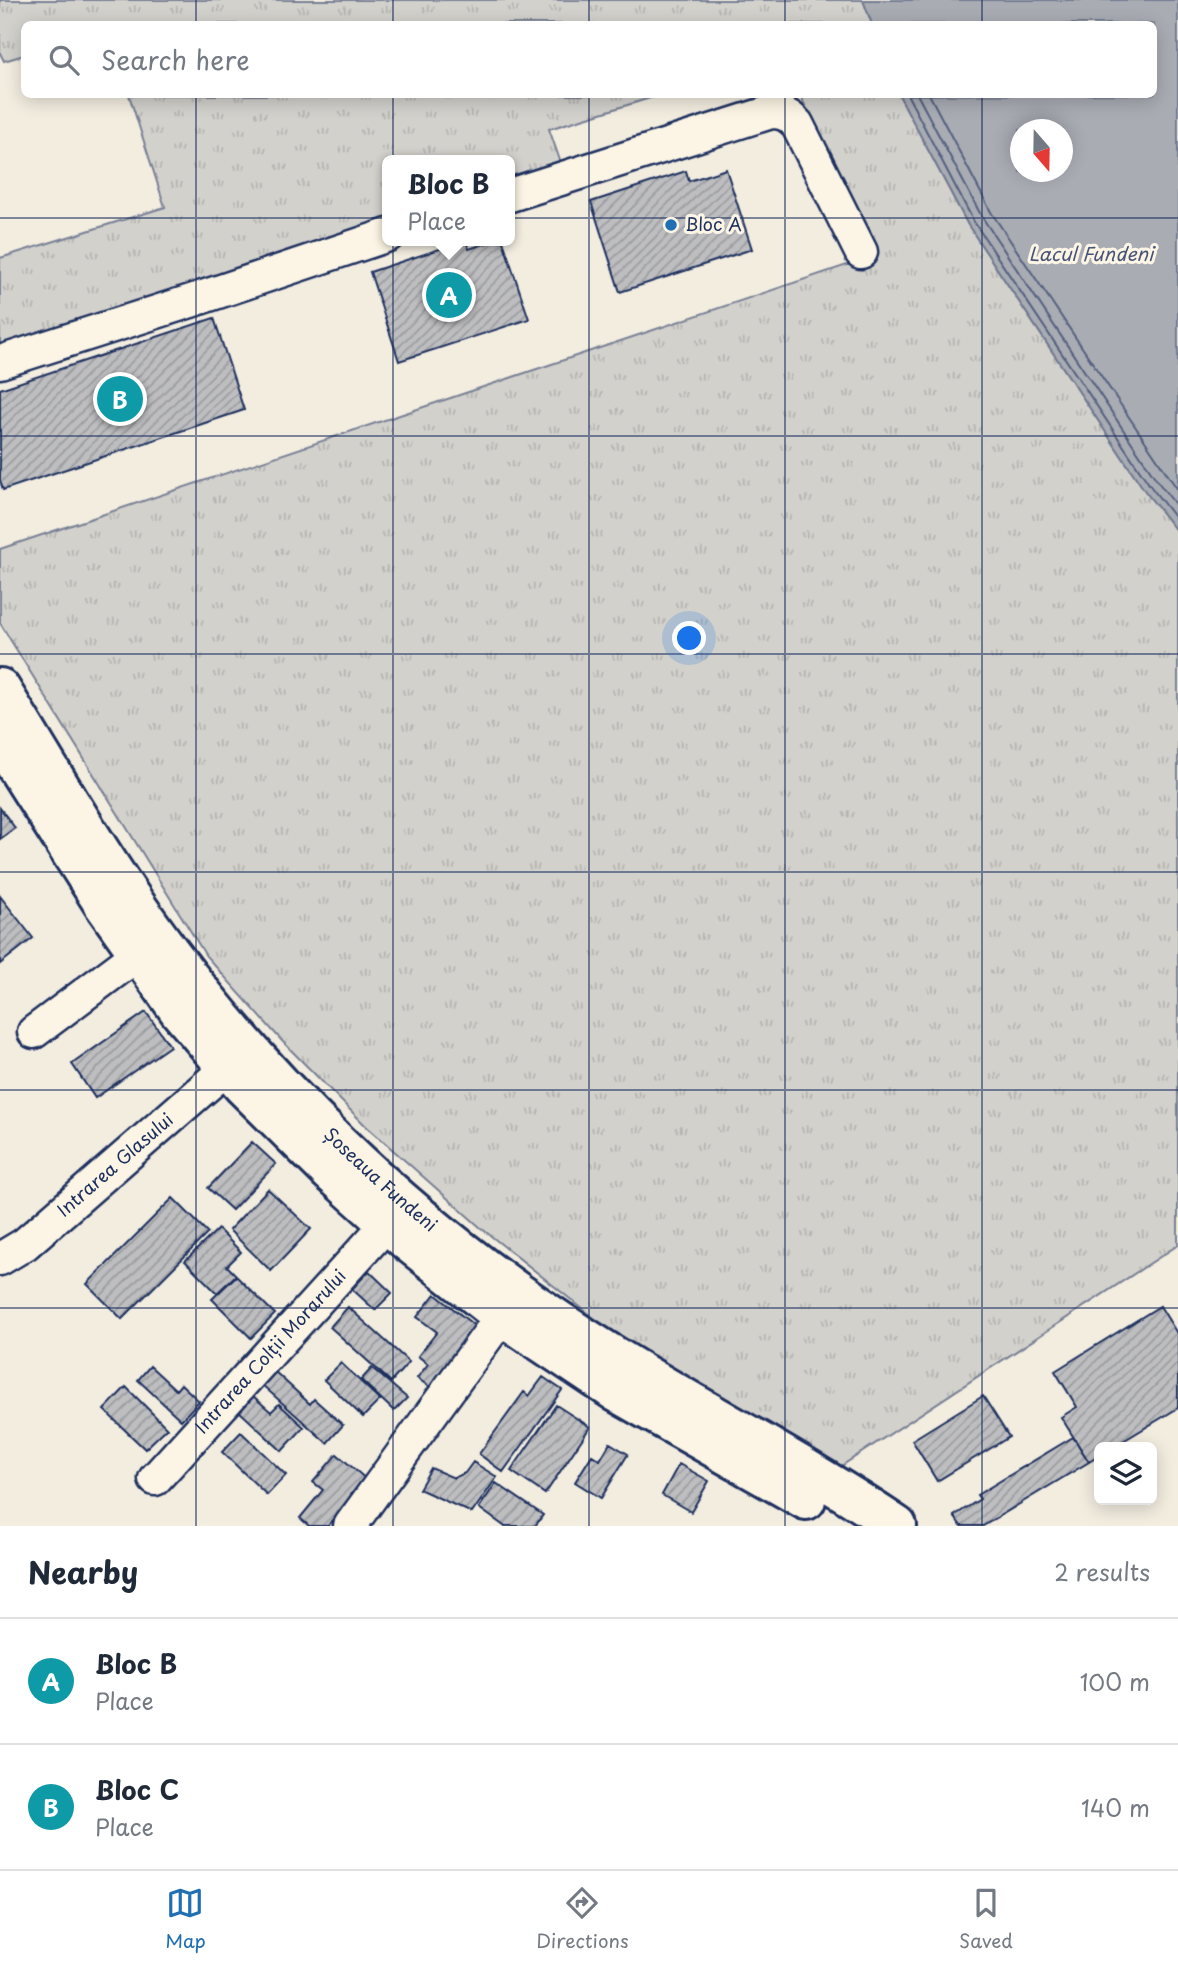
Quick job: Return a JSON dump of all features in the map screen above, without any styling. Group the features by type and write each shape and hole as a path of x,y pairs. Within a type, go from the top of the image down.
{"main road":[{"name":"Șoseaua Fundeni","path":"0,688 135,903 197,987 266,1069 403,1202 481,1264 594,1345 866,1505 897,1526"},
{"name":"Șoseaua Fundeni","path":"0,741 90,884 180,1012 227,1068 278,1122 387,1224 502,1316 617,1392 849,1526"}],"street":[{"path":"515,193 771,112 780,112 797,124 861,252"},
{"path":"0,362 382,237"},
{"path":"34,1032 138,954"},
{"name":"Intrarea Glasului","path":"0,1259 24,1244 227,1068"},
{"name":"Intrarea Colții Morarului","path":"155,1479 387,1224"},
{"path":"350,1526 502,1316"}],"green space":[{"path":"0,0 863,0 871,21 21,21 21,56 4,61 0,53"},
{"path":"130,98 650,98 549,129 562,166 515,180 515,155 382,155 382,223 0,345 0,258 165,207"},
{"path":"801,98 901,98 968,225 1145,491 1178,533 1178,1245 835,1470 618,1337 481,1228 366,1126 283,1042 206,956 0,623 0,549 877,255"}],"water":[{"name":"Lacul Fundeni","path":"863,0 1178,0 1178,533 1145,491 968,225 901,98 1157,98 1157,21 871,21"}],"building":[{"name":"Bloc A","path":"726,169 752,249 620,292 591,202 686,171 689,181"},
{"path":"449,246 468,246 469,249 478,246 505,246 529,319 399,361 370,272"},
{"path":"214,318 244,410 3,490 0,480 0,389"},
{"path":"0,808 15,828 0,839"},
{"path":"0,896 33,938 0,964"},
{"path":"146,1012 170,1046 95,1098 72,1064"},
{"path":"252,1142 276,1164 232,1210 208,1188"},
{"path":"268,1189 311,1229 271,1271 229,1230"},
{"path":"173,1198 208,1233 122,1319 87,1284"},
{"path":"218,1229 241,1252 227,1266 236,1275 217,1293 185,1261"},
{"path":"369,1271 392,1293 375,1310 352,1289"},
{"path":"236,1276 275,1314 251,1338 212,1299"},
{"path":"435,1294 481,1331 434,1390 417,1378 428,1364 418,1356 437,1332 417,1317"},
{"path":"1160,1306 1178,1335 1178,1408 1121,1442 1094,1442 1094,1459 1089,1462 1061,1417 1077,1407 1055,1371"},
{"path":"348,1307 409,1362 391,1382 330,1327"},
{"path":"341,1363 380,1400 363,1417 324,1380"},
{"path":"150,1366 176,1390 181,1384 199,1401 181,1420 138,1380"},
{"path":"372,1368 407,1398 394,1411 361,1380"},
{"path":"273,1370 310,1404 314,1399 343,1425 327,1443 261,1384"},
{"path":"543,1377 562,1390 503,1472 479,1454 524,1392 529,1396"},
{"path":"126,1387 167,1428 145,1449 104,1410"},
{"path":"253,1396 271,1412 279,1404 304,1427 282,1451 239,1411"},
{"path":"983,1396 1009,1437 937,1481 912,1440"},
{"path":"556,1405 590,1427 545,1494 511,1471"},
{"path":"241,1432 286,1475 267,1495 222,1452"},
{"path":"1073,1437 1089,1462 983,1526 961,1526 954,1516 980,1499 977,1495"},
{"path":"610,1443 628,1454 601,1498 575,1482 592,1455 600,1460"},
{"path":"337,1454 367,1480 328,1526 309,1526 300,1518 323,1490 313,1482"},
{"path":"473,1462 497,1477 472,1513 419,1489 431,1468 454,1478 465,1473"},
{"path":"679,1464 709,1481 691,1512 662,1495"},
{"path":"496,1483 543,1515 535,1526 504,1526 479,1508"}],"place":[{"name":"Bloc A","path":"671,225"},
{"name":"Bloc B","path":"449,295"},
{"name":"Bloc C","path":"120,399"}]}
